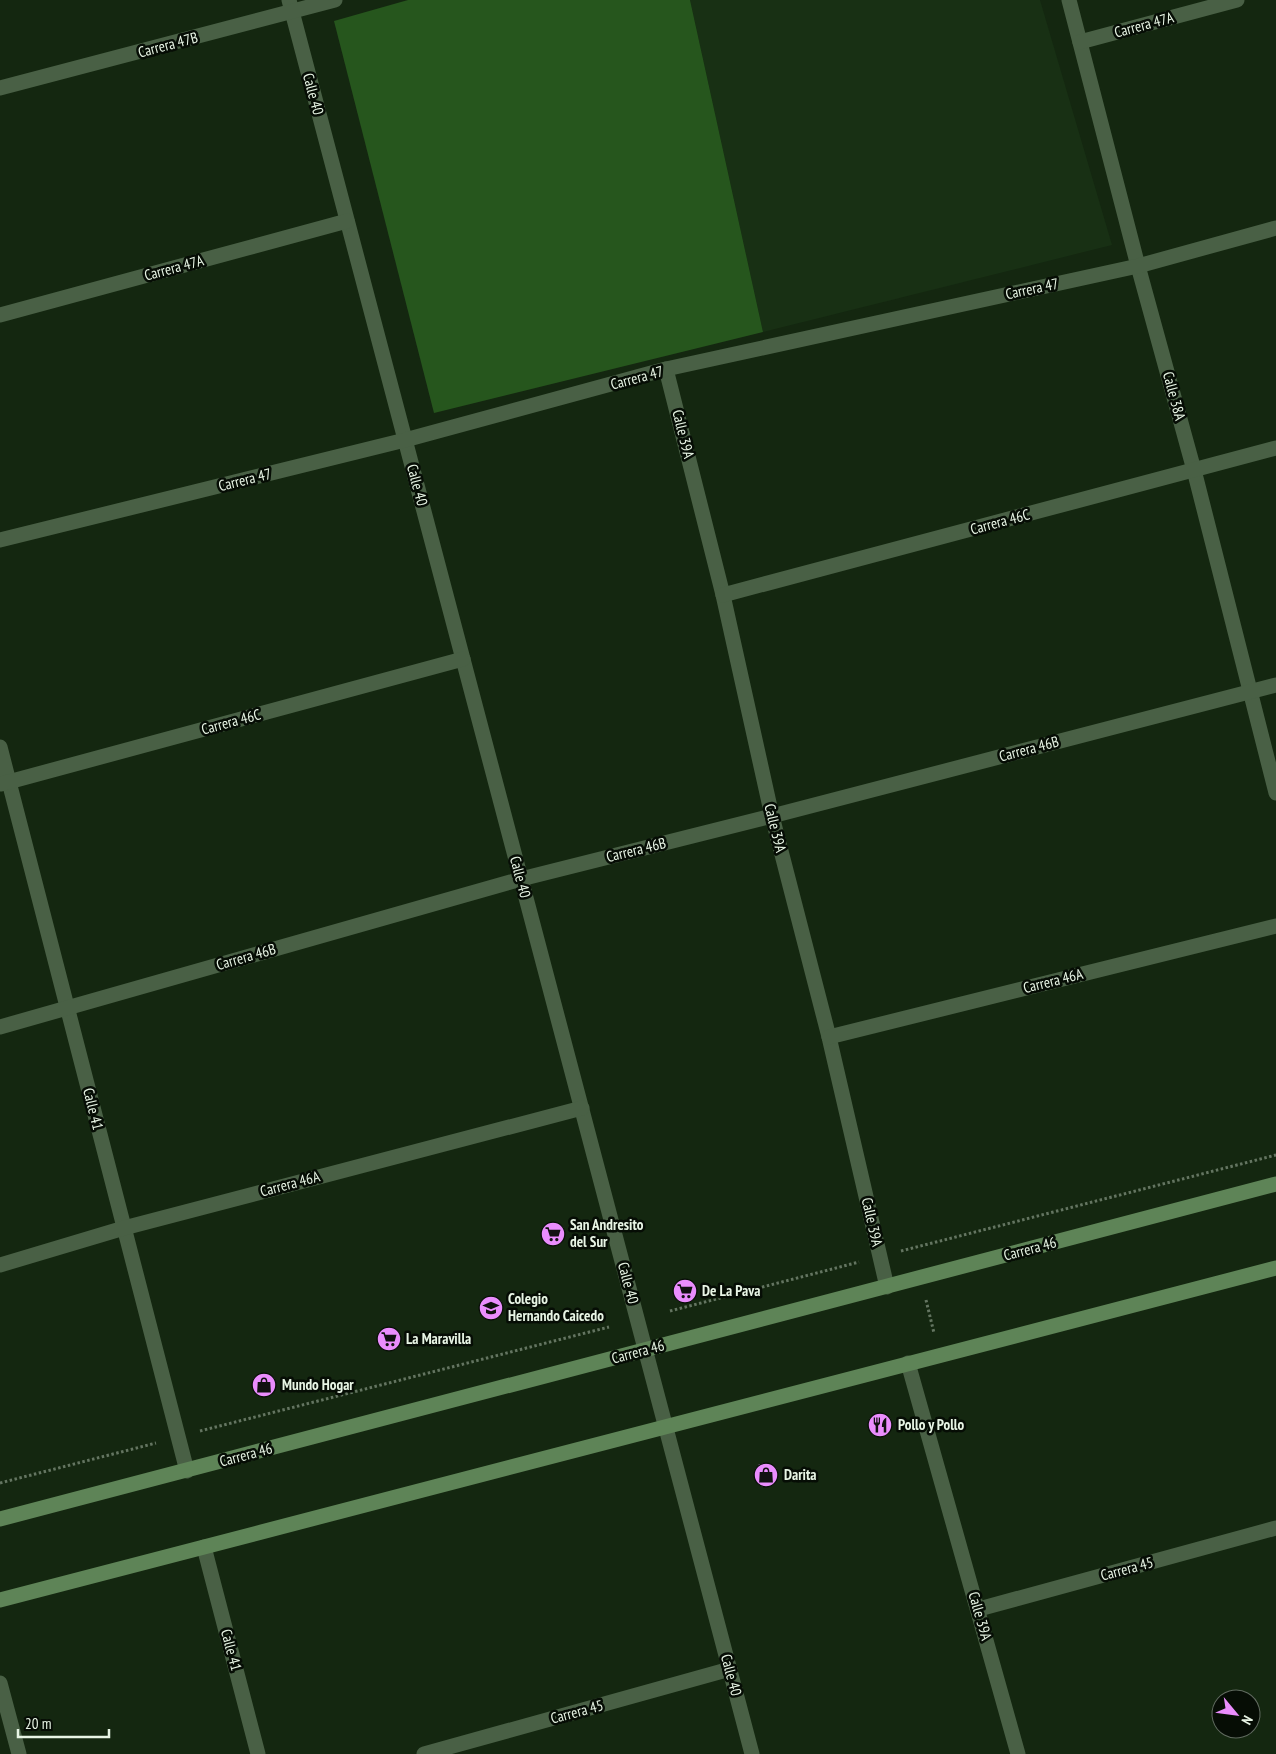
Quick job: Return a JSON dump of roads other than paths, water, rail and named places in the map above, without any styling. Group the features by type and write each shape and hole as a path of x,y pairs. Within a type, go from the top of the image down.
{"main road":[{"name":"Carrera 46","path":"0,1520 1276,1184"},
{"path":"0,1600 1276,1268"}],"street":[{"name":"Carrera 47B","path":"0,88 290,6 335,0"},
{"name":"Calle 38A","path":"1069,0 1138,266 1194,470 1276,793"},
{"name":"Carrera 47A","path":"1080,42 1237,0"},
{"name":"Calle 40","path":"290,6 752,1754"},
{"name":"Carrera 47A","path":"0,315 347,221"},
{"name":"Carrera 47","path":"0,540 405,440 666,370 1138,266 1276,228"},
{"name":"Calle 39A","path":"666,370 723,595 772,816 829,1037 887,1287"},
{"name":"Carrera 46C","path":"723,595 1276,448"},
{"name":"Carrera 46C","path":"4,783 463,659"},
{"name":"Carrera 46B","path":"0,1027 521,879 1276,685"},
{"name":"Calle 41","path":"0,747 4,783 67,1008 187,1471"},
{"name":"Carrera 46A","path":"829,1037 1276,926"},
{"name":"Carrera 46A","path":"0,1265 124,1228 582,1108"},
{"name":"Calle 39A","path":"908,1363 1018,1754"},
{"name":"Carrera 45","path":"978,1609 1276,1528"},
{"name":"Calle 41","path":"204,1547 258,1754"},
{"name":"Carrera 45","path":"424,1754 730,1669"},
{"path":"0,1683 19,1754"}],"place":[{"name":"San Andresito del Sur","path":"553,1234"},
{"name":"De La Pava","path":"685,1291"},
{"name":"Colegio Hernando Caicedo","path":"491,1308"},
{"name":"La Maravilla","path":"389,1339"},
{"name":"Mundo Hogar","path":"264,1385"},
{"name":"Pollo y Pollo","path":"880,1425"},
{"name":"Darita","path":"766,1475"}]}
